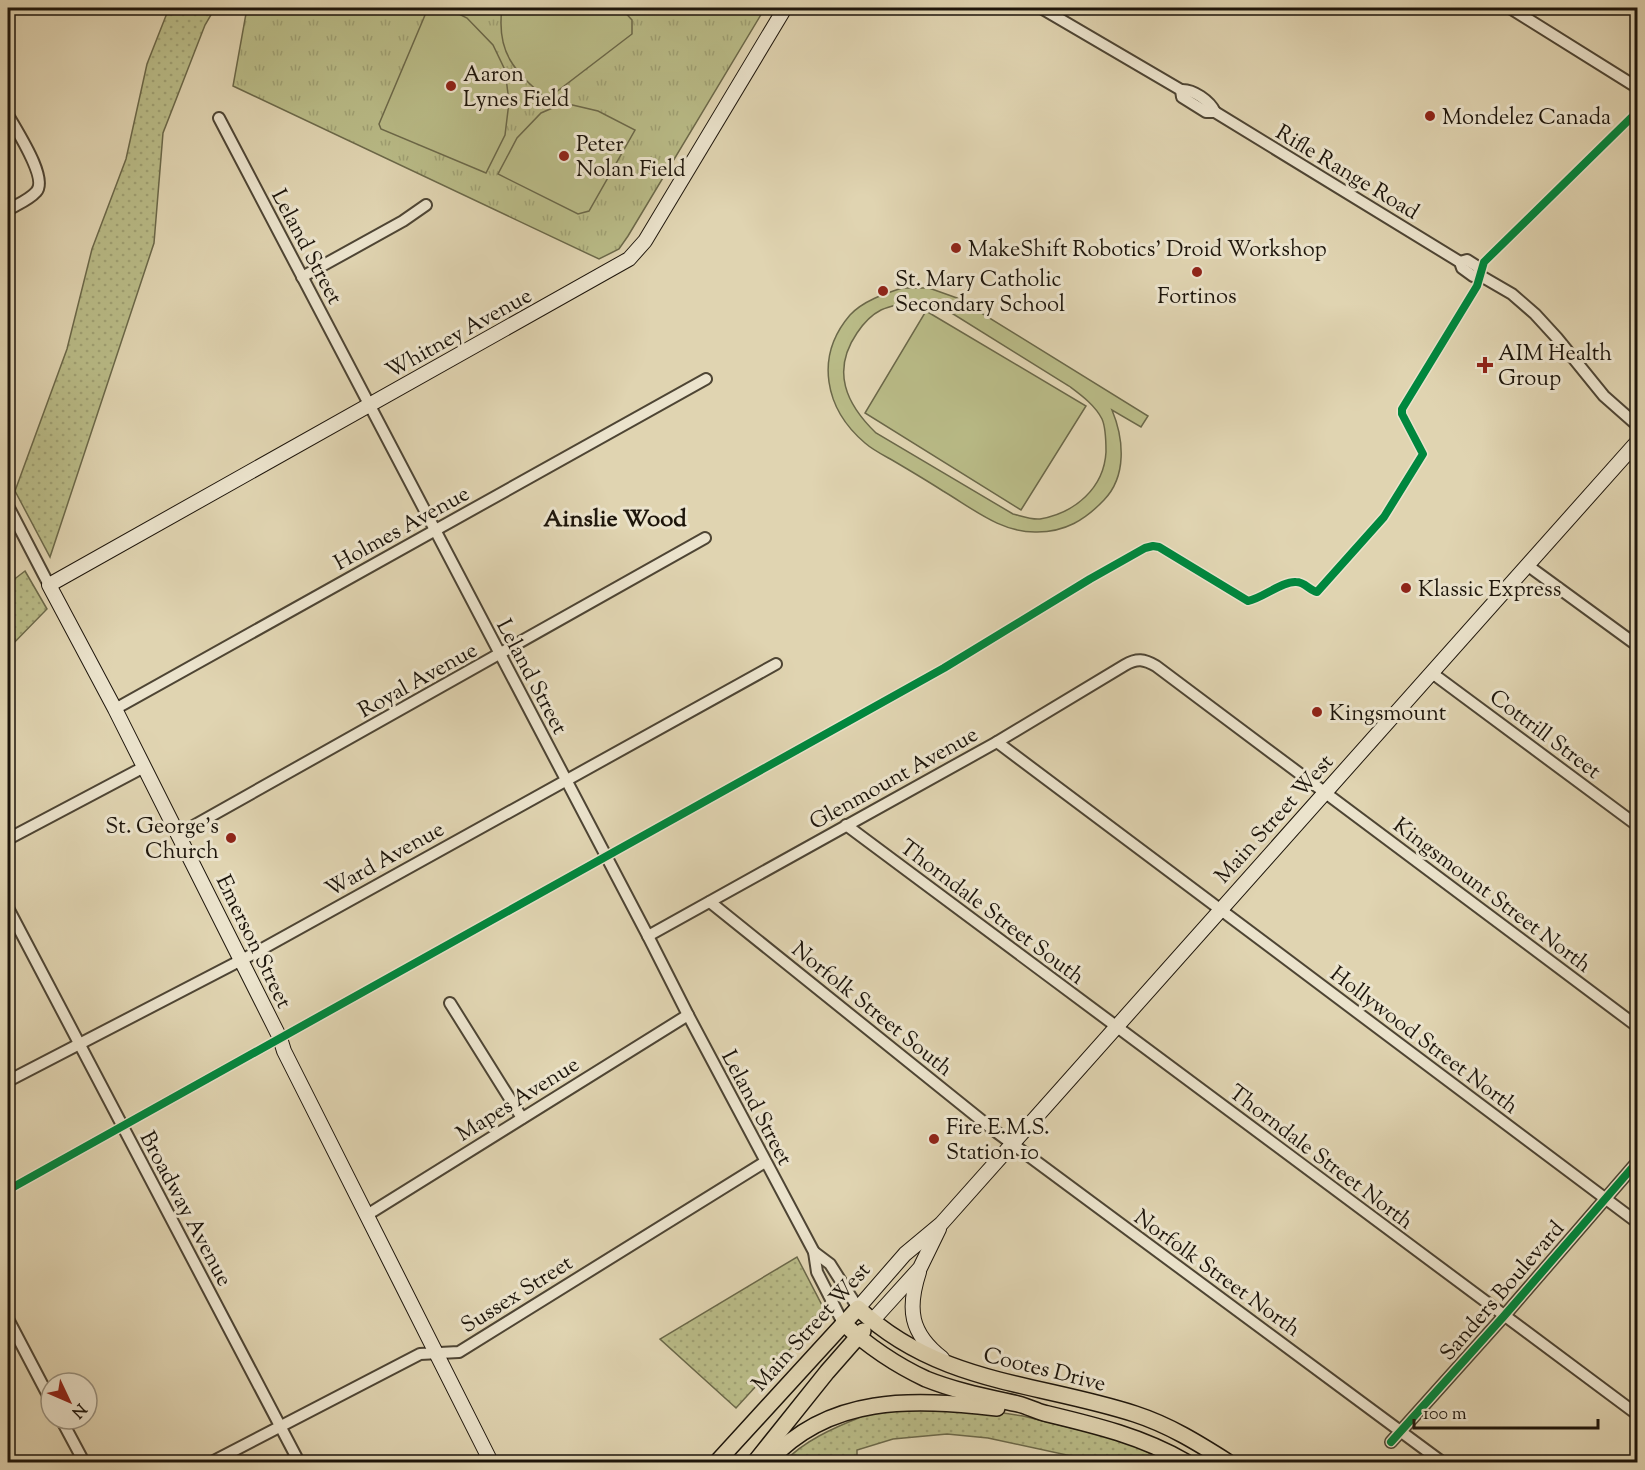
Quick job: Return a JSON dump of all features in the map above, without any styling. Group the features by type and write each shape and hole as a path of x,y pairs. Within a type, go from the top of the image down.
{"main road":[{"name":"Cootes Drive","path":"858,1308 902,1342 956,1368 1000,1382 1135,1414 1177,1431 1228,1462"},
{"name":"Main Street West","path":"717,1462 858,1308"},
{"name":"Main Street West","path":"755,1462 827,1372 872,1321"},
{"name":"Cootes Drive","path":"843,1323 858,1337 927,1379 974,1395 1022,1405 1116,1431 1186,1462"},
{"path":"768,1462 786,1445 817,1425 839,1415 874,1406 919,1401 1020,1412 1041,1412"}],"street":[{"name":"Whitney Avenue","path":"49,585 629,259 645,241 785,8"},
{"name":"Rifle Range Road","path":"1041,8 1181,90 1182,97 1206,112 1215,112 1460,262 1462,268 1473,276 1480,276 1512,294 1557,338 1604,396 1638,426"},
{"path":"1510,8 1638,88"},
{"path":"8,115 41,182 38,191 8,210"},
{"name":"Leland Street","path":"219,118 814,1252 817,1272 843,1323"},
{"path":"302,277 403,221 426,205"},
{"name":"Holmes Avenue","path":"115,709 706,379"},
{"name":"Main Street West","path":"858,1308 905,1254 941,1224 1638,441"},
{"name":"Emerson Street","path":"8,506 179,834 280,1038 284,1051 491,1462"},
{"name":"Royal Avenue","path":"179,834 705,538"},
{"path":"1527,565 1638,646"},
{"name":"Glenmount Avenue","path":"648,936 997,742 1135,660 1146,660 1156,666"},
{"name":"Ward Avenue","path":"8,1081 78,1042 241,960 776,664"},
{"name":"Kingsmount Street North","path":"1156,666 1638,1027"},
{"name":"Cottrill Street","path":"1432,673 1638,826"},
{"name":"Hollywood Street North","path":"997,742 1638,1223"},
{"path":"8,839 144,767"},
{"name":"Thorndale Street South","path":"846,825 1117,1027"},
{"name":"Norfolk Street South","path":"710,902 1012,1145"},
{"name":"Broadway Avenue","path":"8,908 299,1462"},
{"path":"450,1003 522,1118"},
{"name":"Mapes Avenue","path":"367,1215 688,1015"},
{"name":"Thorndale Street North","path":"1117,1027 1638,1415"},
{"name":"Norfolk Street North","path":"1012,1145 1442,1462"},
{"name":"Sanders Boulevard","path":"1391,1442 1638,1161"},
{"name":"Sussex Street","path":"212,1462 420,1354 459,1352 765,1162"},
{"name":"Main Street West","path":"872,1321 920,1268 941,1224"},
{"name":"Leland Street","path":"814,1252 830,1264 858,1308"},
{"path":"920,1268 912,1298 914,1325 925,1344 956,1368"},
{"path":"8,1319 39,1378"},
{"path":"67,1431 84,1462"}],"green space":[{"path":"169,8 215,8 205,25 163,133 154,243 50,557 15,491 67,349 92,249 126,159 147,64"},
{"path":"247,8 765,8 628,236 619,249 599,259 233,86"},
{"name":"Aaron Lynes Field","path":"428,8 447,8 467,18 493,45 505,70 509,102 505,135 486,173 381,129 379,124"},
{"path":"502,8 621,8 632,20 632,34 547,99 526,80 510,60 502,37"},
{"name":"Peter Nolan Field","path":"564,103 598,111 635,130 589,211 578,214 498,174 517,138 541,113"},
{"path":"902,288 929,288 957,298 1148,416 1141,427 1112,410 1121,445 1120,469 1111,490 1097,507 1082,519 1057,530 1037,532 1011,528 987,518 875,450 851,429 833,399 829,382 828,365 832,348 839,331 855,310 874,298","holes":["903,303 927,303 950,312 1069,386 1096,409 1105,431 1104,465 1100,477 1076,505 1053,516 1040,519 1013,514 876,433 857,410 850,399 844,374 849,347 857,333 874,314 881,310"]},
{"path":"926,311 1086,406 1021,510 865,413"},
{"path":"25,571 47,609 8,649 8,584"},
{"path":"797,1257 825,1311 736,1408 660,1339"},
{"path":"883,1408 997,1412 1023,1416 1125,1441 1164,1462 1099,1462 988,1438 947,1434 893,1439 857,1450 857,1462 784,1462 819,1436 861,1417 861,1414"}],"cycle path":[{"path":"8,1190 944,668 1145,548 1159,547 1248,601 1291,582 1302,583 1317,592 1384,517 1423,454 1402,414 1402,409 1477,286 1484,262 1638,111"},
{"path":"1391,1442 1638,1161"}],"place":[{"name":"Aaron Lynes Field","path":"451,86"},
{"name":"Mondelez Canada","path":"1430,116"},
{"name":"Peter Nolan Field","path":"564,156"},
{"name":"MakeShift Robotics' Droid Workshop","path":"956,248"},
{"name":"Fortinos","path":"1197,272"},
{"name":"St. Mary Catholic Secondary School","path":"883,291"},
{"name":"AIM Health Group","path":"1485,365"},
{"name":"Klassic Express","path":"1406,588"},
{"name":"Kingsmount","path":"1317,712"},
{"name":"St. George's Church","path":"231,838"},
{"name":"Fire E.M.S. Station 10","path":"934,1139"}],"district":[{"name":"Ainslie Wood","path":"615,518"}]}
